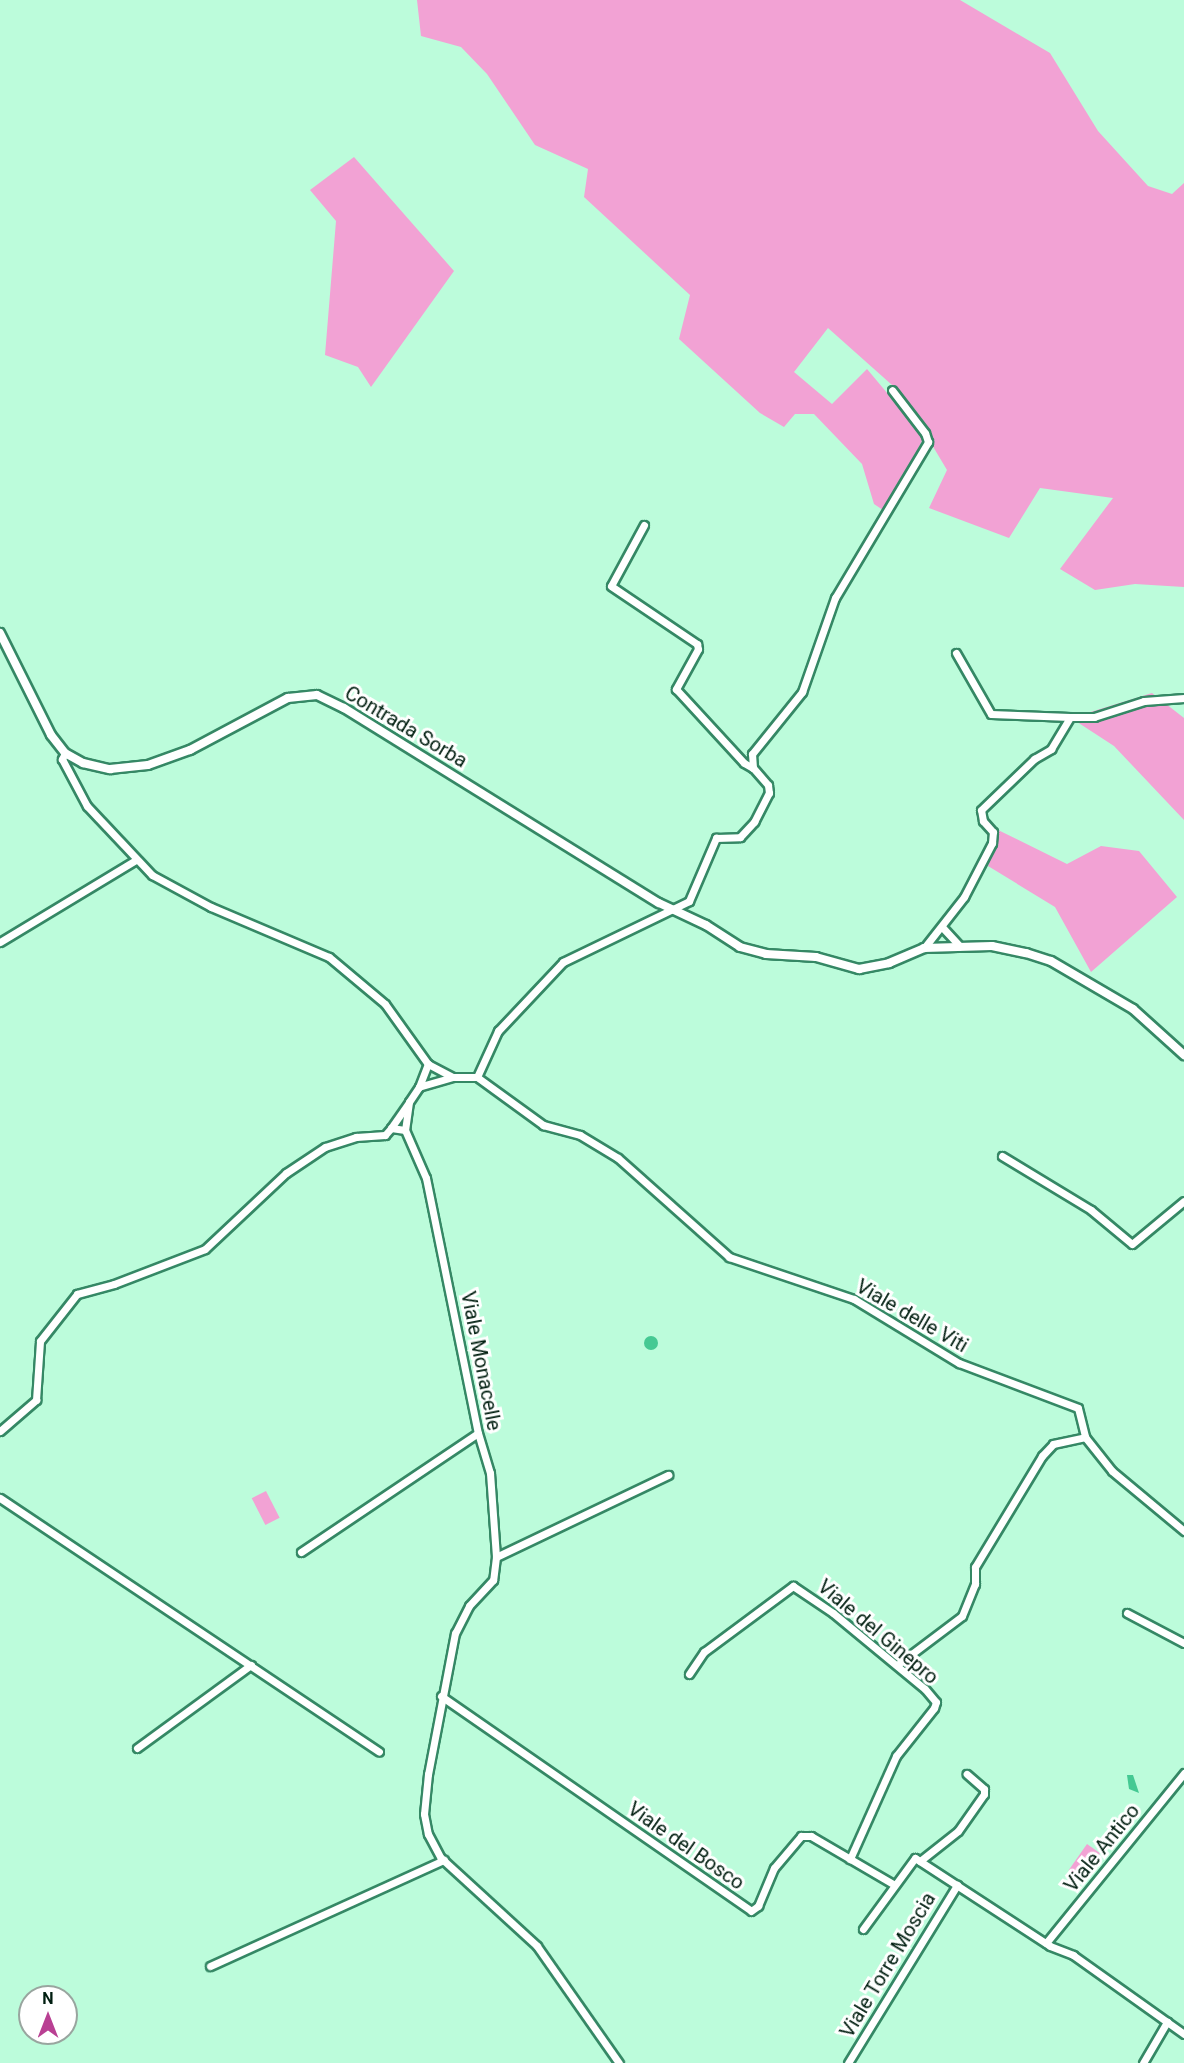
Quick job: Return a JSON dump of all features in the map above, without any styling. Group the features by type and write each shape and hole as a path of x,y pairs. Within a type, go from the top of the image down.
{"street":[{"path":"753,768 752,754 802,692 835,598 928,442 926,433 892,390"},
{"path":"419,1087 453,1077 477,1077 498,1031 563,962 689,901 716,838 740,837 767,802 768,784 676,689 698,649 697,644 611,586 611,580 644,525"},
{"path":"0,633 51,735 64,753 62,759 87,806 136,860 152,875 211,907 329,957 384,1004 428,1064 453,1077"},
{"path":"956,653 991,714 1094,717 1144,701 1184,698"},
{"name":"Contrada Sorba","path":"64,753 82,763 110,769 148,765 190,750 288,698 317,695 344,708 671,910 706,925 748,951 808,955 859,969 882,966 924,948"},
{"path":"924,948 944,928 992,843 993,832 983,821 981,810 1034,759 1051,749 1070,717"},
{"path":"0,942 136,860"},
{"path":"944,928 960,946"},
{"path":"924,948 992,946 1051,961 1132,1009 1184,1055"},
{"path":"0,1431 36,1400 39,1341 76,1294 114,1284 198,1253 305,1159 340,1140 384,1135 419,1087 428,1064"},
{"name":"Viale delle Viti","path":"477,1077 543,1125 580,1135 618,1158 729,1257 854,1299 959,1363 1073,1404 1080,1412 1084,1437 1123,1485 1184,1531"},
{"path":"391,1128 405,1130 409,1102"},
{"name":"Viale Monacelle","path":"405,1130 426,1179 478,1433 490,1473 496,1557 493,1580 469,1606 455,1633 441,1696 424,1814 433,1846 444,1860 537,1946 619,2063"},
{"path":"1002,1156 1091,1209 1132,1244 1184,1201"},
{"path":"301,1552 478,1433"},
{"path":"897,1665 962,1616 975,1584 975,1567 1042,1456 1053,1444 1084,1437"},
{"path":"496,1557 668,1475"},
{"path":"0,1498 379,1752"},
{"name":"Viale del Ginepro","path":"689,1674 713,1645 793,1586 897,1665 936,1702 884,1779 850,1859"},
{"path":"1126,1613 1184,1643"},
{"path":"137,1748 251,1665"},
{"name":"Viale del Bosco","path":"441,1696 752,1911 758,1906 774,1868 801,1836 811,1836 892,1884"},
{"name":"Viale Antico","path":"1046,1943 1184,1773"},
{"path":"920,1861 958,1831 984,1794 984,1789 967,1774"},
{"path":"864,1929 892,1884 911,1859 920,1861 1046,1943 1073,1955 1184,2034"},
{"path":"210,1966 444,1860"},
{"name":"Viale Torre Moscia","path":"848,2063 957,1885"},
{"path":"1143,2063 1167,2022"}],"shaded area":[{"path":"417,0 960,0 1050,53 1098,131 1148,186 1172,194 1184,183 1184,587 1135,584 1095,590 1060,569 1113,498 1040,488 1009,538 929,508 947,470 901,393 828,328 794,372 832,404 867,369 924,437 886,512 874,504 862,464 814,414 795,414 784,427 760,413 679,339 690,295 584,197 588,169 535,145 487,74 461,47 421,36"},
{"path":"354,157 454,271 371,387 358,367 325,355 336,221 310,190"},
{"path":"1152,693 1184,718 1184,820 1114,746 1071,718"},
{"path":"996,829 1067,864 1101,846 1139,851 1177,897 1091,972 1055,907 988,866"},
{"path":"648,1336 654,1336 658,1343 654,1350 648,1350 644,1346 644,1340"},
{"path":"266,1491 280,1518 265,1525 252,1498"},
{"path":"1127,1775 1133,1775 1139,1793 1129,1789"},
{"path":"1087,1844 1100,1853 1082,1879 1069,1870"}]}
